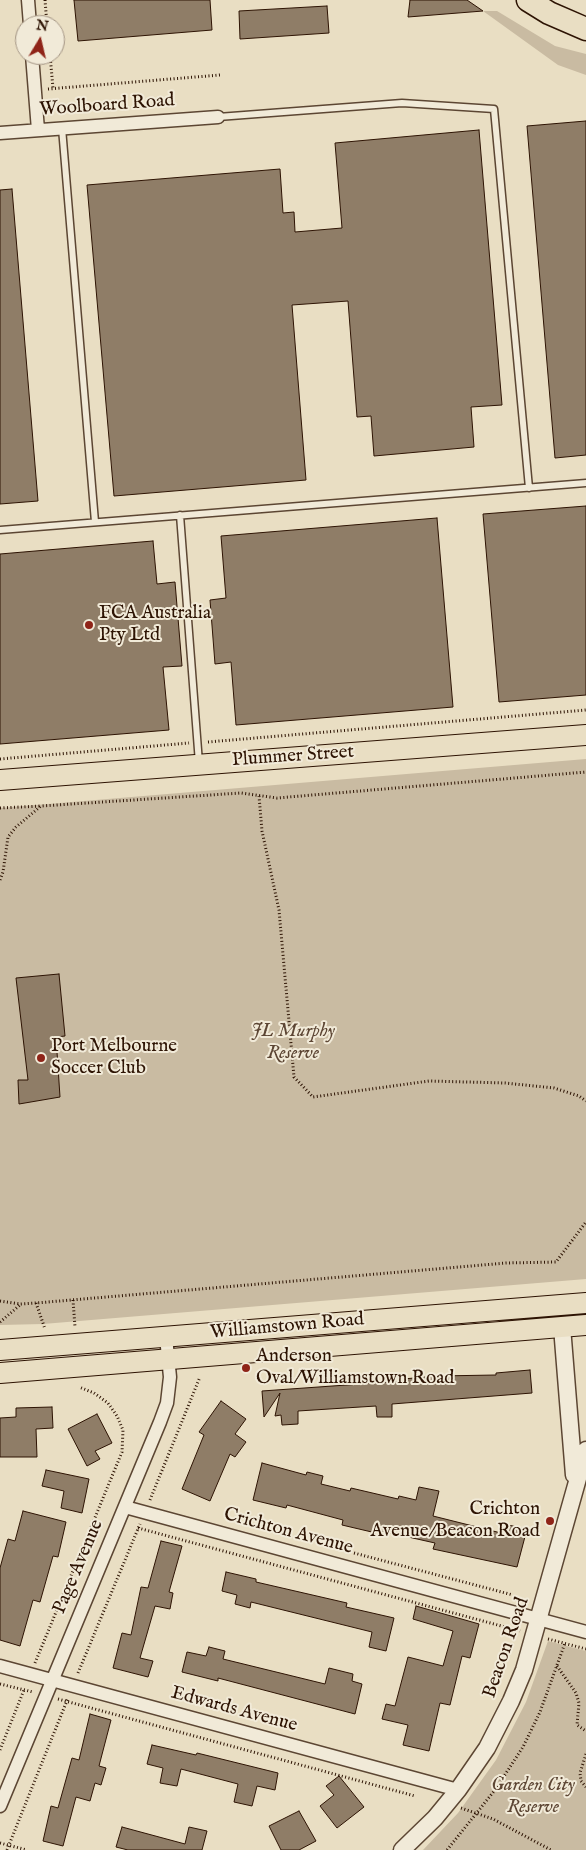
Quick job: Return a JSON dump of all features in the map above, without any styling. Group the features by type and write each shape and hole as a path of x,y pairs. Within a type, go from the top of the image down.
{"highway":[{"path":"528,0 549,13 586,29"}],"main road":[{"name":"Plummer Street","path":"0,780 586,735"},
{"name":"Williamstown Road","path":"0,1350 581,1305"},
{"name":"Williamstown Road","path":"562,1327 581,1305"},
{"name":"Williamstown Road","path":"0,1373 586,1325"}],"street":[{"path":"28,0 29,15"},
{"path":"33,65 38,130"},
{"name":"Woolboard Road","path":"0,133 218,117"},
{"name":"Beacon Road","path":"562,1327 574,1488"},
{"name":"Page Avenue","path":"0,1806 166,1403 170,1377 166,1337"},
{"name":"Beacon Road","path":"402,1850 458,1790 487,1748 511,1701 524,1670 537,1627 586,1450"},
{"name":"Crichton Avenue","path":"124,1507 537,1627 586,1632"},
{"name":"Edwards Avenue","path":"0,1666 458,1790"}],"lane":[{"path":"218,117 402,103 494,109 529,488"},
{"path":"62,128 95,522"},
{"path":"0,530 586,483"},
{"path":"180,515 199,764"}],"path":[{"path":"45,0 47,15"},
{"path":"51,65 53,88"},
{"path":"35,90 220,74"},
{"path":"0,759 586,710"},
{"path":"0,808 240,793 277,798 586,772"},
{"path":"259,796 262,831 279,910 294,1077 314,1097 429,1081 505,1083 554,1088 579,1096 586,1101"},
{"path":"0,880 8,838 16,827 42,806"},
{"path":"0,1301 36,1304 506,1262 556,1262 586,1222"},
{"path":"73,1300 75,1321"},
{"path":"0,1322 20,1304"},
{"path":"36,1304 49,1346"},
{"path":"7,1850 200,1377"},
{"path":"0,1750 122,1452 122,1430 117,1416 108,1403 94,1393 79,1388"},
{"path":"138,1528 537,1627 565,1643 586,1649"},
{"path":"447,1850 478,1813 513,1764 530,1734 565,1643"},
{"path":"557,1665 576,1693 579,1703 577,1725 586,1731"},
{"path":"0,1684 415,1796"},
{"path":"586,1754 580,1777 586,1787"},
{"path":"446,1805 478,1813 551,1850"},
{"path":"0,1843 27,1850"}],"green space":[{"path":"483,11 497,11 555,46 586,54 586,75 558,65"},
{"name":"JL Murphy Reserve","path":"586,759 586,1279 43,1324 0,1325 0,808"},
{"name":"Garden City Reserve","path":"548,1641 586,1651 586,1850 423,1850 458,1813 496,1760 526,1702"}],"building":[{"path":"74,0 210,0 212,30 78,41"},
{"path":"410,0 467,0 483,11 408,17"},
{"path":"327,6 329,33 240,39 239,11"},
{"path":"586,121 586,455 555,458 527,126"},
{"path":"479,130 502,405 471,407 474,447 374,456 371,416 357,417 348,301 292,305 306,480 114,496 87,185 280,169 283,213 294,212 295,232 342,228 335,143"},
{"path":"12,189 38,501 0,504 0,190"},
{"path":"586,506 586,695 499,702 483,514"},
{"path":"437,518 453,707 236,725 231,662 215,664 210,600 226,598 221,536"},
{"name":"FCA Australia Pty Ltd","path":"153,541 157,584 175,582 182,666 163,667 169,730 0,744 0,554"},
{"name":"Port Melbourne Soccer Club","path":"59,974 65,1036 56,1037 60,1097 19,1104 18,1080 28,1080 16,978"},
{"path":"530,1370 532,1393 392,1404 392,1417 377,1417 376,1406 298,1411 298,1424 282,1425 281,1415 275,1416 280,1393 264,1417 262,1391 403,1381 403,1379 437,1376 496,1375 496,1373"},
{"path":"221,1401 246,1419 235,1434 246,1442 235,1457 230,1454 210,1501 182,1489 204,1435 199,1432"},
{"path":"52,1407 53,1428 36,1429 37,1457 0,1457 0,1418 16,1417 16,1408"},
{"path":"97,1414 112,1443 95,1451 100,1459 87,1466 68,1429"},
{"path":"262,1463 306,1475 307,1472 323,1476 321,1484 350,1491 351,1488 398,1499 399,1496 416,1500 419,1487 439,1491 433,1516 505,1534 508,1525 527,1529 517,1567 433,1549 435,1543 377,1530 376,1533 342,1525 343,1520 287,1505 286,1508 253,1500"},
{"path":"46,1470 89,1479 82,1513 61,1508 64,1491 42,1486"},
{"path":"23,1511 66,1522 58,1557 53,1556 40,1602 33,1600 20,1646 0,1640 0,1568 8,1539 15,1541"},
{"path":"161,1541 182,1546 169,1592 173,1593 170,1609 155,1606 140,1658 153,1661 148,1677 113,1668 122,1633 131,1635 141,1587 148,1588"},
{"path":"226,1572 256,1579 256,1582 347,1603 346,1607 394,1618 386,1651 369,1647 372,1632 251,1602 250,1608 235,1604 237,1595 222,1591"},
{"path":"416,1606 479,1624 470,1658 462,1656 450,1705 440,1703 429,1751 403,1745 408,1725 382,1719 386,1704 395,1706 408,1657 443,1666 453,1631 413,1619"},
{"path":"209,1647 225,1651 223,1659 325,1684 329,1668 353,1674 352,1681 362,1684 355,1714 218,1678 218,1681 182,1672 187,1652 206,1656"},
{"path":"90,1714 111,1720 99,1766 106,1768 101,1785 95,1783 90,1801 76,1797 63,1846 43,1841 51,1806 58,1808 72,1758 79,1760"},
{"path":"152,1745 196,1755 197,1753 278,1773 275,1790 257,1786 252,1806 234,1802 238,1784 181,1769 177,1786 160,1783 163,1768 147,1764"},
{"path":"339,1776 364,1807 337,1828 320,1806 334,1795 326,1786"},
{"path":"299,1811 316,1841 299,1850 281,1850 269,1826"},
{"path":"122,1827 185,1844 189,1827 207,1831 202,1850 128,1850 116,1847"}],"place":[{"name":"FCA Australia Pty Ltd","path":"89,625"},
{"name":"Port Melbourne Soccer Club","path":"41,1058"},
{"name":"Anderson Oval/Williamstown Road","path":"246,1368"},
{"name":"Crichton Avenue/Beacon Road","path":"550,1521"}]}
